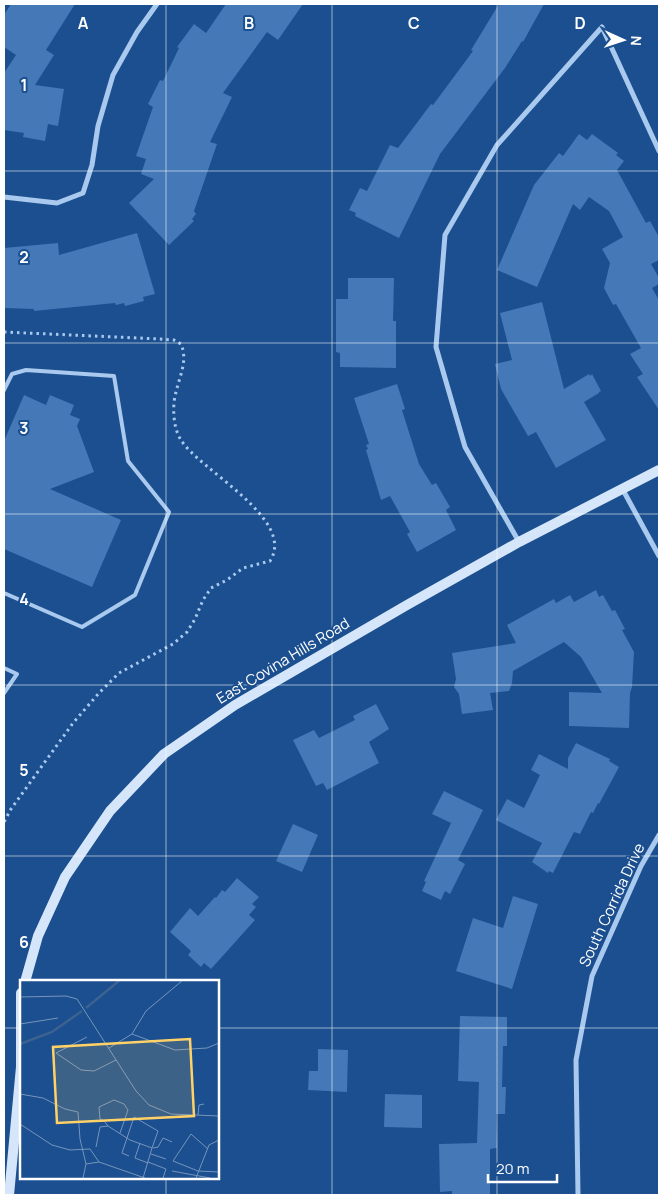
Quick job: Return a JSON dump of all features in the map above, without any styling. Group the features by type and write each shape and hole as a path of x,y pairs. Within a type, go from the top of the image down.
{"street":[{"path":"4,197 58,202 82,193 92,165 98,126 113,75 137,32 157,4"},
{"path":"519,542 465,447 436,348 445,235 497,145 602,28 659,151"},
{"name":"East Covina Hills Road","path":"26,980 38,936 66,877 110,811 164,754 235,705 407,605 519,542 659,470"},
{"path":"623,490 659,556"},
{"name":"South Corrida Drive","path":"578,1195 576,1060 592,976 641,866 659,835"},
{"path":"8,1195 20,1077"}],"lane":[{"path":"4,390 12,374 26,370 114,376 128,461 169,512 135,595 82,627 4,593"},
{"path":"4,668 17,674 4,693"}],"building":[{"path":"11,4 75,4 46,50 54,55 35,85 64,89 58,126 48,124 45,141 23,137 24,133 4,130 4,73 16,55 4,47 4,15"},
{"path":"226,4 303,4 278,40 267,32 223,93 232,97 210,142 217,144 194,211 196,214 192,219 194,221 169,245 129,203 154,179 141,174 146,159 136,156 153,107 148,104 160,80 163,81 179,48 177,47 194,24 206,33"},
{"path":"499,4 544,4 523,42 505,68 440,154 399,238 355,216 356,213 349,210 360,188 367,191 390,145 398,148 431,104 433,105 473,51 471,50"},
{"path":"579,134 587,140 592,134 618,153 616,155 624,161 617,170 646,223 650,221 659,237 659,260 651,264 659,278 659,284 652,288 659,300 659,410 637,377 643,374 630,354 641,348 616,304 613,305 604,288 610,263 602,249 623,237 609,211 589,197 580,210 573,204 537,287 497,270 534,185 559,153 563,156"},
{"path":"137,233 155,294 143,297 144,301 125,306 124,303 116,305 115,303 34,311 34,309 4,308 4,248 58,243 59,255"},
{"path":"348,278 394,278 393,321 396,321 396,368 340,367 340,353 336,352 336,299 348,299"},
{"path":"542,302 564,389 592,374 601,391 584,402 606,440 556,468 536,432 528,436 501,389 495,364 512,360 500,313"},
{"path":"397,384 405,409 402,410 419,464 432,485 436,483 450,507 446,510 456,530 417,552 407,534 410,532 390,496 381,500 366,450 368,449 366,445 369,444 354,398"},
{"path":"24,395 46,405 50,395 74,405 70,415 80,419 77,426 94,472 50,489 121,520 92,587 4,549 4,441"},
{"path":"596,590 599,597 603,595 612,611 615,610 625,629 622,630 634,652 629,728 569,726 569,692 602,693 581,657 564,642 513,671 509,691 490,693 493,710 462,714 459,694 454,687 456,679 452,653 516,643 507,625 554,599 556,603 570,595 574,602"},
{"path":"376,704 389,729 369,742 379,763 327,790 323,783 316,786 293,740 314,730 319,738 355,720 353,716"},
{"path":"576,743 610,759 609,761 619,767 599,804 593,813 591,812 580,834 574,832 553,873 549,871 548,873 532,862 542,843 496,820 507,799 524,808 540,775 531,770 539,754 568,769 568,758"},
{"path":"444,791 483,810 458,860 465,864 450,894 445,891 441,900 422,891 426,882 424,881 451,823 432,814"},
{"path":"293,824 318,835 302,872 276,861"},
{"path":"237,878 259,897 252,904 256,907 249,915 255,920 211,969 204,963 201,967 188,955 191,951 170,932 190,908 198,916 222,890 225,892"},
{"path":"513,896 538,904 512,989 456,971 473,918 503,928"},
{"path":"460,1016 507,1017 507,1046 503,1046 502,1087 506,1087 505,1114 496,1114 497,1148 490,1149 490,1195 452,1195 452,1191 440,1192 439,1144 477,1143 479,1082 458,1081"},
{"path":"318,1049 348,1050 347,1092 308,1090 309,1071 318,1071"},
{"path":"385,1094 422,1095 422,1128 384,1127"}]}
